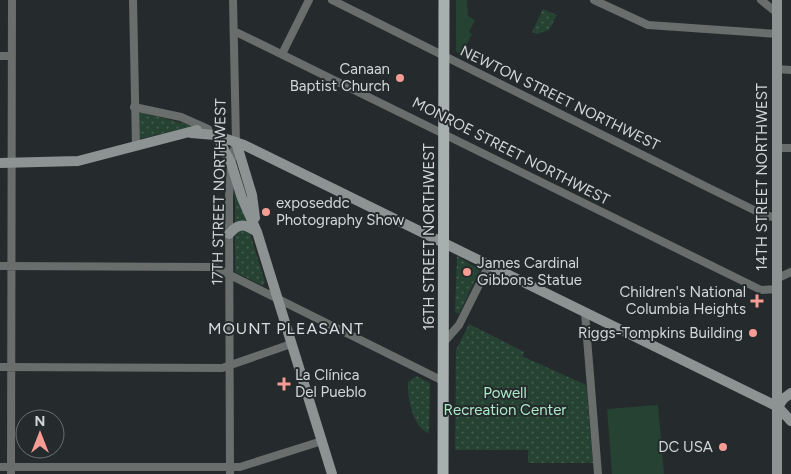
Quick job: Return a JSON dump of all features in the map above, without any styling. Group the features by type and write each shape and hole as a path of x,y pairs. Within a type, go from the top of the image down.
{"main road":[{"name":"16TH STREET NORTHWEST","path":"443,474 444,0"},
{"name":"14TH STREET NORTHWEST","path":"777,0 777,474"},
{"path":"0,162 78,161 192,133 208,130 219,132 778,407 791,421"},
{"path":"192,133 218,136 232,140"},
{"path":"218,136 231,163 242,198 257,232 332,474"},
{"path":"232,140 252,195 257,232"},
{"path":"229,234 241,224 257,232"},
{"path":"778,374 783,382 791,386"},
{"path":"778,407 783,399 791,393"}],"street":[{"path":"10,471 12,0"},
{"path":"133,0 136,146"},
{"name":"17TH STREET NORTHWEST","path":"230,471 229,234 234,31 233,0"},
{"path":"282,54 309,0"},
{"name":"NEWTON STREET NORTHWEST","path":"332,0 764,215 777,218"},
{"path":"594,0 648,25 777,34"},
{"path":"761,0 777,13"},
{"name":"MONROE STREET NORTHWEST","path":"234,31 761,290 778,289"},
{"path":"0,56 12,56"},
{"path":"777,70 791,70"},
{"path":"134,106 181,117 208,130"},
{"path":"778,148 791,148"},
{"path":"444,342 460,325 489,265"},
{"path":"0,266 214,267 443,381"},
{"path":"778,278 791,272"},
{"path":"585,313 598,474"},
{"path":"0,367 230,366 292,344"},
{"path":"0,467 10,471 230,471 322,441"}],"green space":[{"path":"456,0 467,0 468,16 475,20 469,32 472,34 461,56 456,51"},
{"path":"543,9 557,15 549,30 537,34 532,32"},
{"path":"141,112 194,126 139,139 139,114"},
{"path":"233,187 236,187 265,282 263,286 235,272 235,203"},
{"path":"457,256 480,270 459,314 455,312"},
{"name":"Powell Recreation Center","path":"469,324 524,352 522,356 586,385 593,463 528,463 528,450 455,450 456,350"},
{"path":"416,376 430,383 429,433 423,430 415,419 410,403 408,382"},
{"path":"658,405 664,474 612,474 607,409"}],"place":[{"name":"Canaan Baptist Church","path":"400,78"},
{"name":"exposeddc Photography Show","path":"266,212"},
{"name":"James Cardinal Gibbons Statue","path":"467,272"},
{"name":"Children's National Columbia Heights","path":"757,301"},
{"name":"Riggs-Tompkins Building","path":"753,333"},
{"name":"La Clínica Del Pueblo","path":"284,384"},
{"name":"DC USA","path":"723,447"}],"district":[{"name":"MOUNT PLEASANT","path":"286,328"}]}
